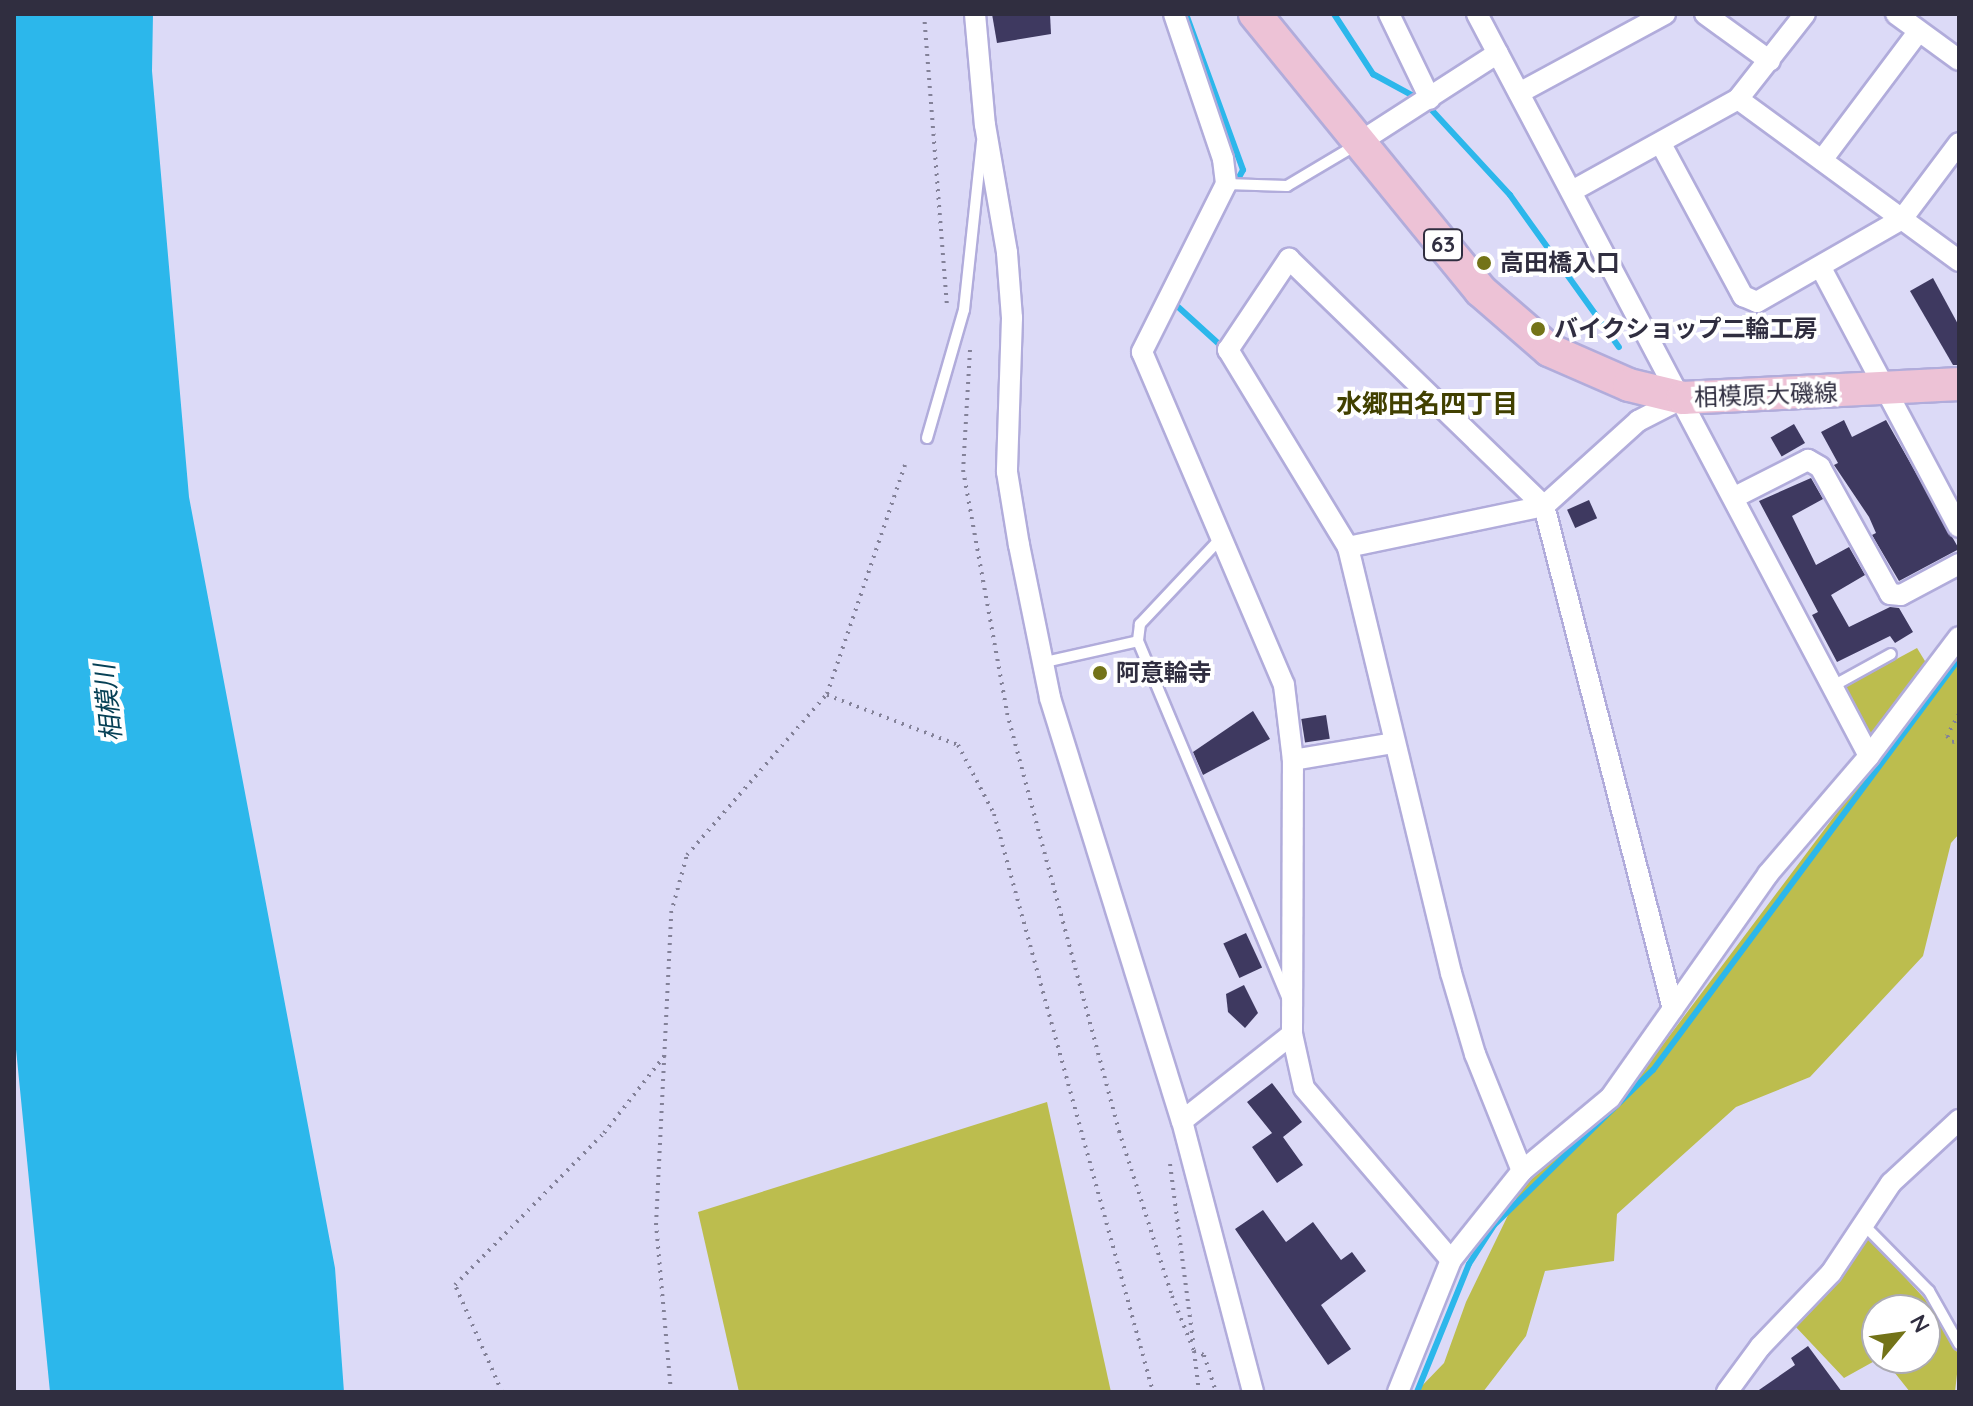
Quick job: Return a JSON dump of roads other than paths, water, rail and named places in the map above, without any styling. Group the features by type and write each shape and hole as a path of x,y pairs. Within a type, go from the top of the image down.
{"main road":[{"name":"相模原大磯線","path":"1257,16 1481,291 1528,335 1599,374 1683,398 1959,384"}],"street":[{"path":"975,14 985,125 1012,318 1007,472 1050,698 1101,874 1182,1121 1253,1392"},
{"path":"1174,14 1234,185 1142,352 1223,535 1284,685 1293,760 1292,1034 1304,1088 1451,1260"},
{"path":"1389,14 1430,99"},
{"path":"1477,14 1683,398 1869,756"},
{"path":"1519,93 1665,14"},
{"path":"1705,14 1770,61"},
{"path":"1572,191 1738,99 1805,14"},
{"path":"1896,14 1959,60"},
{"path":"1822,160 1919,31"},
{"path":"1360,142 1498,53"},
{"path":"1738,99 1959,261"},
{"path":"1661,144 1747,300 1757,302 1902,219 1959,143"},
{"path":"1522,1171 1475,1054 1393,743 1348,547 1228,350 1289,259 1544,506 1673,1009"},
{"path":"1821,268 1959,527"},
{"path":"1348,547 1544,506 1638,421 1683,398"},
{"path":"1735,497 1808,460 1820,467 1890,594 1901,595 1959,564"},
{"path":"1398,1392 1451,1260 1522,1171 1610,1098 1768,874 1869,756 1959,637"},
{"path":"1293,760 1393,743"},
{"path":"1182,1121 1292,1034"},
{"path":"1727,1392 1760,1347 1831,1273 1861,1222 1931,1141 1959,1120"}],"lane":[{"path":"927,438 964,310 985,125"},
{"path":"1234,185 1287,186 1360,142"},
{"path":"1223,535 1140,624 1138,641 1291,1008"},
{"path":"1045,662 1138,641"},
{"path":"1833,686 1891,654"},
{"path":"1861,1222 1929,1291 1959,1344"}],"water":[{"name":"相模川","path":"14,14 153,14 152,71 189,497 335,1268 344,1392 50,1392 14,1029"}],"waterway":[{"path":"1186,14 1243,170 1234,186"},
{"path":"1334,14 1373,74 1419,99"},
{"path":"1428,106 1510,195 1619,347"},
{"path":"1178,300 1176,305 1219,344"},
{"path":"1417,1392 1469,1264 1494,1225 1653,1070 1959,659"}],"place":[{"name":"高田橋入口","path":"1484,263"},
{"name":"バイクショップ二輪工房","path":"1538,329"},
{"name":"阿意輪寺","path":"1100,673"}],"district":[{"name":"水郷田名四丁目","path":"1427,404"}]}
